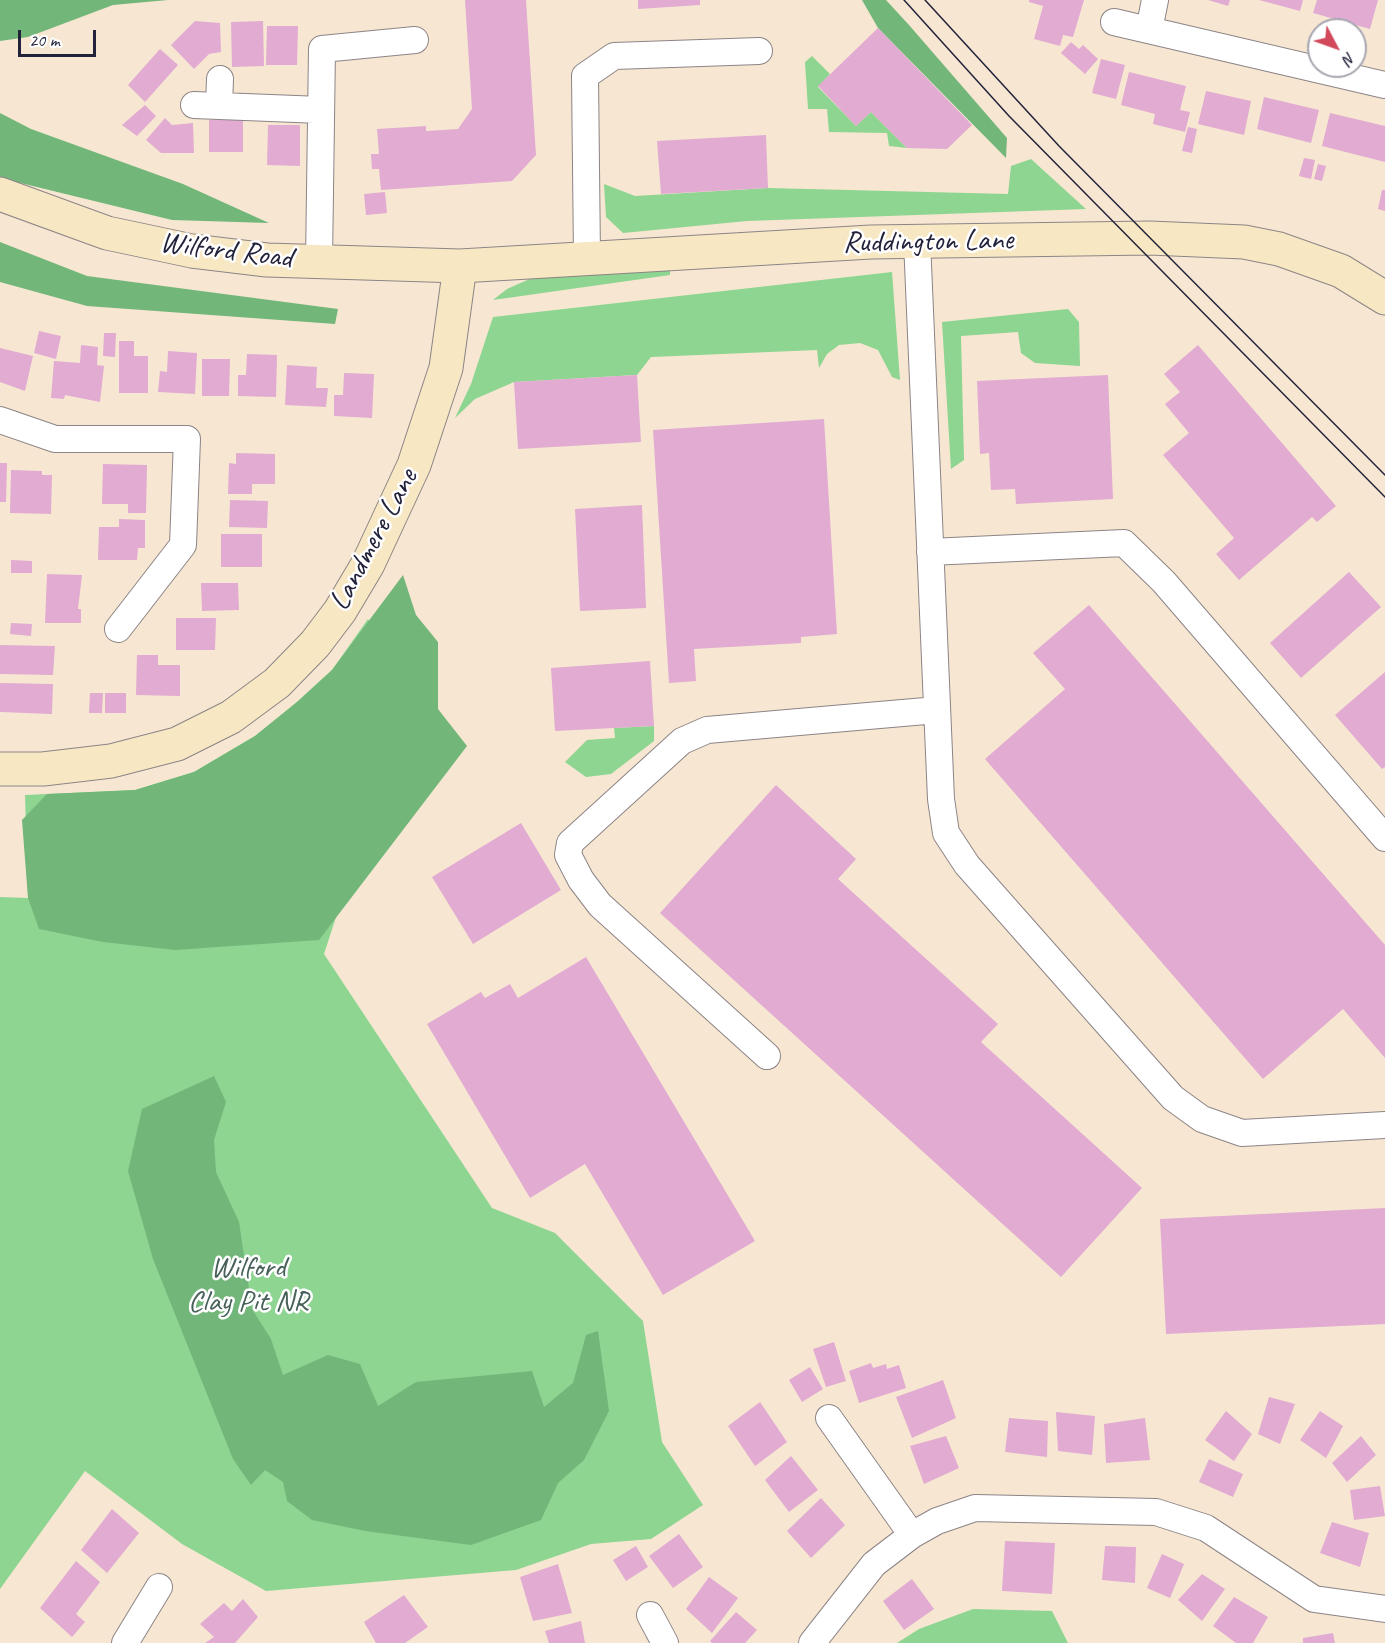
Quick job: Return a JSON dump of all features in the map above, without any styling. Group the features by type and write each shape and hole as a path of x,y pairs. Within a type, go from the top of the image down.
{"main road":[{"name":"Wilford Road","path":"0,194 107,233 192,251 267,260 459,266"},
{"name":"Ruddington Lane","path":"459,266 917,241 1150,238 1244,242 1279,249 1341,271 1385,298"},
{"name":"Landmere Lane","path":"0,769 43,769 111,761 177,744 231,717 277,683 315,644 340,611 368,564 414,465 446,368 459,266"}],"street":[{"path":"1149,30 1155,0"},
{"path":"1114,22 1385,85"},
{"path":"319,262 322,49 415,40"},
{"path":"587,258 585,76 614,56 759,51"},
{"path":"219,106 220,80"},
{"path":"194,105 321,110"},
{"path":"917,241 940,799 946,833 967,866 1173,1098 1202,1119 1242,1132 1385,1125"},
{"path":"0,420 55,439 187,439 183,545 118,629"},
{"path":"930,552 1124,543 1164,582 1385,838"},
{"path":"767,1056 600,905 581,880 568,855 570,843 682,741 707,730 937,710"},
{"path":"830,1418 912,1535"},
{"path":"812,1643 874,1564 912,1535 938,1521 975,1508 1156,1512 1206,1528 1314,1599 1385,1609"},
{"path":"125,1643 159,1587"},
{"path":"650,1615 665,1643"}],"green space":[{"path":"0,0 168,0 113,5 28,37 0,41"},
{"path":"862,0 886,0 909,25 1007,138 1006,158 878,28"},
{"path":"812,56 830,74 818,87 856,126 871,112 907,148 889,146 887,133 829,132 827,109 808,109 805,62"},
{"path":"0,113 31,129 183,184 269,223 172,220 4,179 0,177"},
{"path":"1031,159 1086,209 747,221 623,233 606,217 604,184 635,196 768,188 1008,194 1011,166"},
{"path":"0,242 87,276 338,309 335,324 87,306 0,282"},
{"path":"670,269 670,275 493,300 507,289 534,277"},
{"path":"892,272 900,380 892,377 878,350 860,343 839,345 827,354 819,368 817,350 651,357 637,375 514,382 475,399 455,418 471,384 493,317"},
{"path":"1068,309 1079,322 1080,366 1035,363 1021,353 1018,332 961,336 964,460 951,469 942,322"},
{"path":"403,575 416,615 438,642 438,709 467,746 319,940 175,950 103,942 39,929 28,898 22,820 47,794 135,790 194,772 255,736 332,670"},
{"name":"Wilford Clay Pit NR","path":"368,619 455,761 337,914 324,954 492,1208 555,1233 643,1321 662,1442 703,1505 651,1539 591,1544 516,1570 266,1591 182,1544 85,1471 0,1589 0,897 28,898 25,795 135,790 194,772 255,736 297,702 332,670"},
{"path":"654,726 654,741 611,774 586,777 565,762 587,740 615,738 614,728"},
{"path":"214,1076 226,1102 214,1140 216,1172 239,1222 252,1309 271,1339 283,1375 328,1355 360,1364 378,1406 416,1382 532,1371 544,1407 573,1383 586,1335 598,1331 609,1411 584,1460 558,1483 541,1520 471,1545 365,1531 312,1520 287,1501 283,1482 265,1470 251,1485 233,1459 153,1259 128,1171 142,1109"},
{"path":"973,1609 1052,1611 1068,1643 897,1643 919,1629"}],"building":[{"path":"465,0 526,0 536,155 512,181 381,190 379,169 372,169 371,154 379,154 377,129 426,126 426,131 458,129 472,109"},
{"path":"638,0 700,0 700,5 638,9"},
{"path":"1029,0 1084,0 1073,37 1063,35 1060,46 1034,39 1043,6 1029,2"},
{"path":"1208,0 1230,0 1228,6"},
{"path":"1259,0 1303,0 1300,11"},
{"path":"1317,0 1378,0 1370,29 1367,28 1367,18 1331,18 1313,13"},
{"path":"195,21 220,23 221,52 209,54 194,69 171,45"},
{"path":"263,21 264,66 232,67 231,22"},
{"path":"267,26 298,26 297,65 266,65"},
{"path":"878,28 972,125 947,149 907,148 871,112 856,126 818,86"},
{"path":"1071,42 1079,49 1083,45 1098,59 1085,74 1061,53"},
{"path":"160,49 178,65 145,102 128,85"},
{"path":"1101,59 1125,65 1116,99 1092,93"},
{"path":"1129,72 1186,86 1180,110 1190,112 1185,132 1153,124 1155,114 1121,105"},
{"path":"1206,91 1251,101 1244,135 1198,124"},
{"path":"1264,97 1319,110 1311,143 1257,129"},
{"path":"145,105 156,116 137,136 122,125"},
{"path":"1330,113 1385,126 1385,162 1322,146"},
{"path":"165,118 172,125 193,123 194,153 161,153 146,140"},
{"path":"209,120 243,120 243,152 209,152"},
{"path":"268,125 300,125 300,166 267,165"},
{"path":"1188,127 1197,129 1192,153 1182,151"},
{"path":"766,135 768,188 661,194 657,141"},
{"path":"1304,158 1315,160 1311,179 1299,176"},
{"path":"1318,164 1326,166 1322,181 1314,179"},
{"path":"1382,190 1385,190 1385,211 1378,209"},
{"path":"385,192 387,213 366,215 364,194"},
{"path":"39,331 61,336 56,359 34,353"},
{"path":"104,333 116,333 115,357 103,356"},
{"path":"119,341 134,341 134,356 148,356 148,393 119,393"},
{"path":"81,345 98,347 97,365 104,366 100,402 65,395 64,399 51,398 54,361 80,363"},
{"path":"1198,345 1336,506 1317,522 1312,517 1239,580 1216,554 1234,538 1163,455 1189,433 1165,404 1180,392 1164,374"},
{"path":"0,348 33,356 25,391 0,382"},
{"path":"168,351 197,353 195,394 158,392 160,371 167,372"},
{"path":"247,354 277,355 276,397 238,396 238,375 246,375"},
{"path":"202,359 230,359 229,396 202,396"},
{"path":"287,365 317,367 316,388 328,388 326,407 285,405"},
{"path":"344,373 374,374 372,418 334,416 334,395 343,395"},
{"path":"637,375 641,442 518,449 514,382"},
{"path":"1108,375 1113,499 1016,504 1015,489 991,490 989,453 980,454 977,381"},
{"path":"824,419 837,634 801,637 801,643 694,649 696,681 669,683 653,430"},
{"path":"236,453 275,454 275,484 252,484 252,494 228,494 229,463 236,464"},
{"path":"0,463 7,463 6,502 0,502"},
{"path":"103,464 147,465 146,513 128,513 128,504 102,504"},
{"path":"11,470 42,471 42,475 52,475 51,514 10,513"},
{"path":"230,500 268,501 267,528 229,527"},
{"path":"642,505 646,608 580,611 575,509"},
{"path":"119,519 145,520 145,548 138,548 137,560 98,560 99,527 119,527"},
{"path":"221,534 262,534 262,567 221,567"},
{"path":"11,560 32,561 32,573 11,573"},
{"path":"1349,572 1381,607 1301,678 1270,643"},
{"path":"47,574 82,575 78,609 81,609 81,623 45,623"},
{"path":"201,583 238,583 239,610 202,611"},
{"path":"1089,605 1385,945 1385,1058 1343,1009 1263,1079 985,759 1065,689 1033,653"},
{"path":"176,618 216,618 215,650 176,650"},
{"path":"11,623 32,624 31,636 10,634"},
{"path":"0,645 55,646 53,675 0,674"},
{"path":"137,655 158,655 158,665 180,665 180,696 136,695"},
{"path":"650,661 654,726 555,731 551,668"},
{"path":"1385,672 1385,767 1382,769 1335,715"},
{"path":"0,683 53,684 52,714 0,712"},
{"path":"90,693 103,693 102,713 89,713"},
{"path":"105,693 126,693 126,713 105,713"},
{"path":"776,785 856,859 838,879 998,1024 981,1042 1142,1188 1061,1277 660,913"},
{"path":"521,823 561,890 473,944 432,877"},
{"path":"586,957 755,1241 663,1295 585,1164 530,1198 427,1024 481,992 485,998 510,984 518,998"},
{"path":"1385,1208 1385,1324 1166,1334 1160,1219"},
{"path":"834,1342 846,1381 826,1387 813,1349"},
{"path":"871,1363 873,1368 886,1364 887,1369 899,1365 906,1388 859,1403 849,1371"},
{"path":"810,1367 823,1389 802,1402 789,1380"},
{"path":"943,1380 956,1418 912,1438 896,1397"},
{"path":"1269,1397 1295,1404 1280,1444 1258,1434"},
{"path":"760,1402 787,1442 755,1466 728,1426"},
{"path":"1226,1411 1252,1434 1234,1461 1205,1440"},
{"path":"1320,1411 1343,1426 1326,1458 1300,1440"},
{"path":"1056,1412 1095,1416 1092,1455 1058,1451"},
{"path":"1009,1418 1048,1421 1047,1457 1005,1452"},
{"path":"1145,1418 1150,1460 1106,1463 1104,1424"},
{"path":"946,1436 959,1468 924,1484 910,1446"},
{"path":"1361,1436 1376,1455 1347,1482 1332,1463"},
{"path":"791,1456 818,1490 789,1512 765,1480"},
{"path":"1209,1459 1243,1474 1233,1497 1199,1482"},
{"path":"1380,1486 1385,1516 1354,1520 1350,1490"},
{"path":"821,1498 845,1525 811,1558 787,1531"},
{"path":"112,1509 139,1533 107,1573 81,1550"},
{"path":"1332,1522 1369,1533 1360,1567 1320,1553"},
{"path":"679,1534 703,1567 673,1588 649,1556"},
{"path":"1005,1541 1055,1543 1052,1594 1002,1591"},
{"path":"636,1546 648,1567 626,1581 613,1560"},
{"path":"1105,1546 1136,1547 1135,1583 1102,1580"},
{"path":"1162,1554 1184,1564 1170,1598 1147,1588"},
{"path":"76,1561 100,1582 76,1614 85,1622 72,1637 40,1608"},
{"path":"558,1564 572,1613 533,1621 520,1577"},
{"path":"1202,1574 1225,1589 1202,1621 1178,1600"},
{"path":"709,1577 738,1598 712,1633 686,1609"},
{"path":"912,1579 934,1609 904,1630 883,1601"},
{"path":"404,1595 428,1627 405,1643 376,1643 364,1622"},
{"path":"1234,1597 1268,1617 1253,1643 1236,1643 1213,1626"},
{"path":"243,1599 258,1617 235,1643 205,1643 214,1637 200,1624 224,1603 232,1611"},
{"path":"736,1612 757,1630 745,1643 712,1643 710,1641"},
{"path":"581,1621 585,1643 549,1643 545,1631"},
{"path":"1333,1633 1335,1643 1303,1643 1303,1638"}],"tram line":[{"path":"904,0 1009,116 1385,497"},
{"path":"925,0 1059,146 1385,475"}]}
